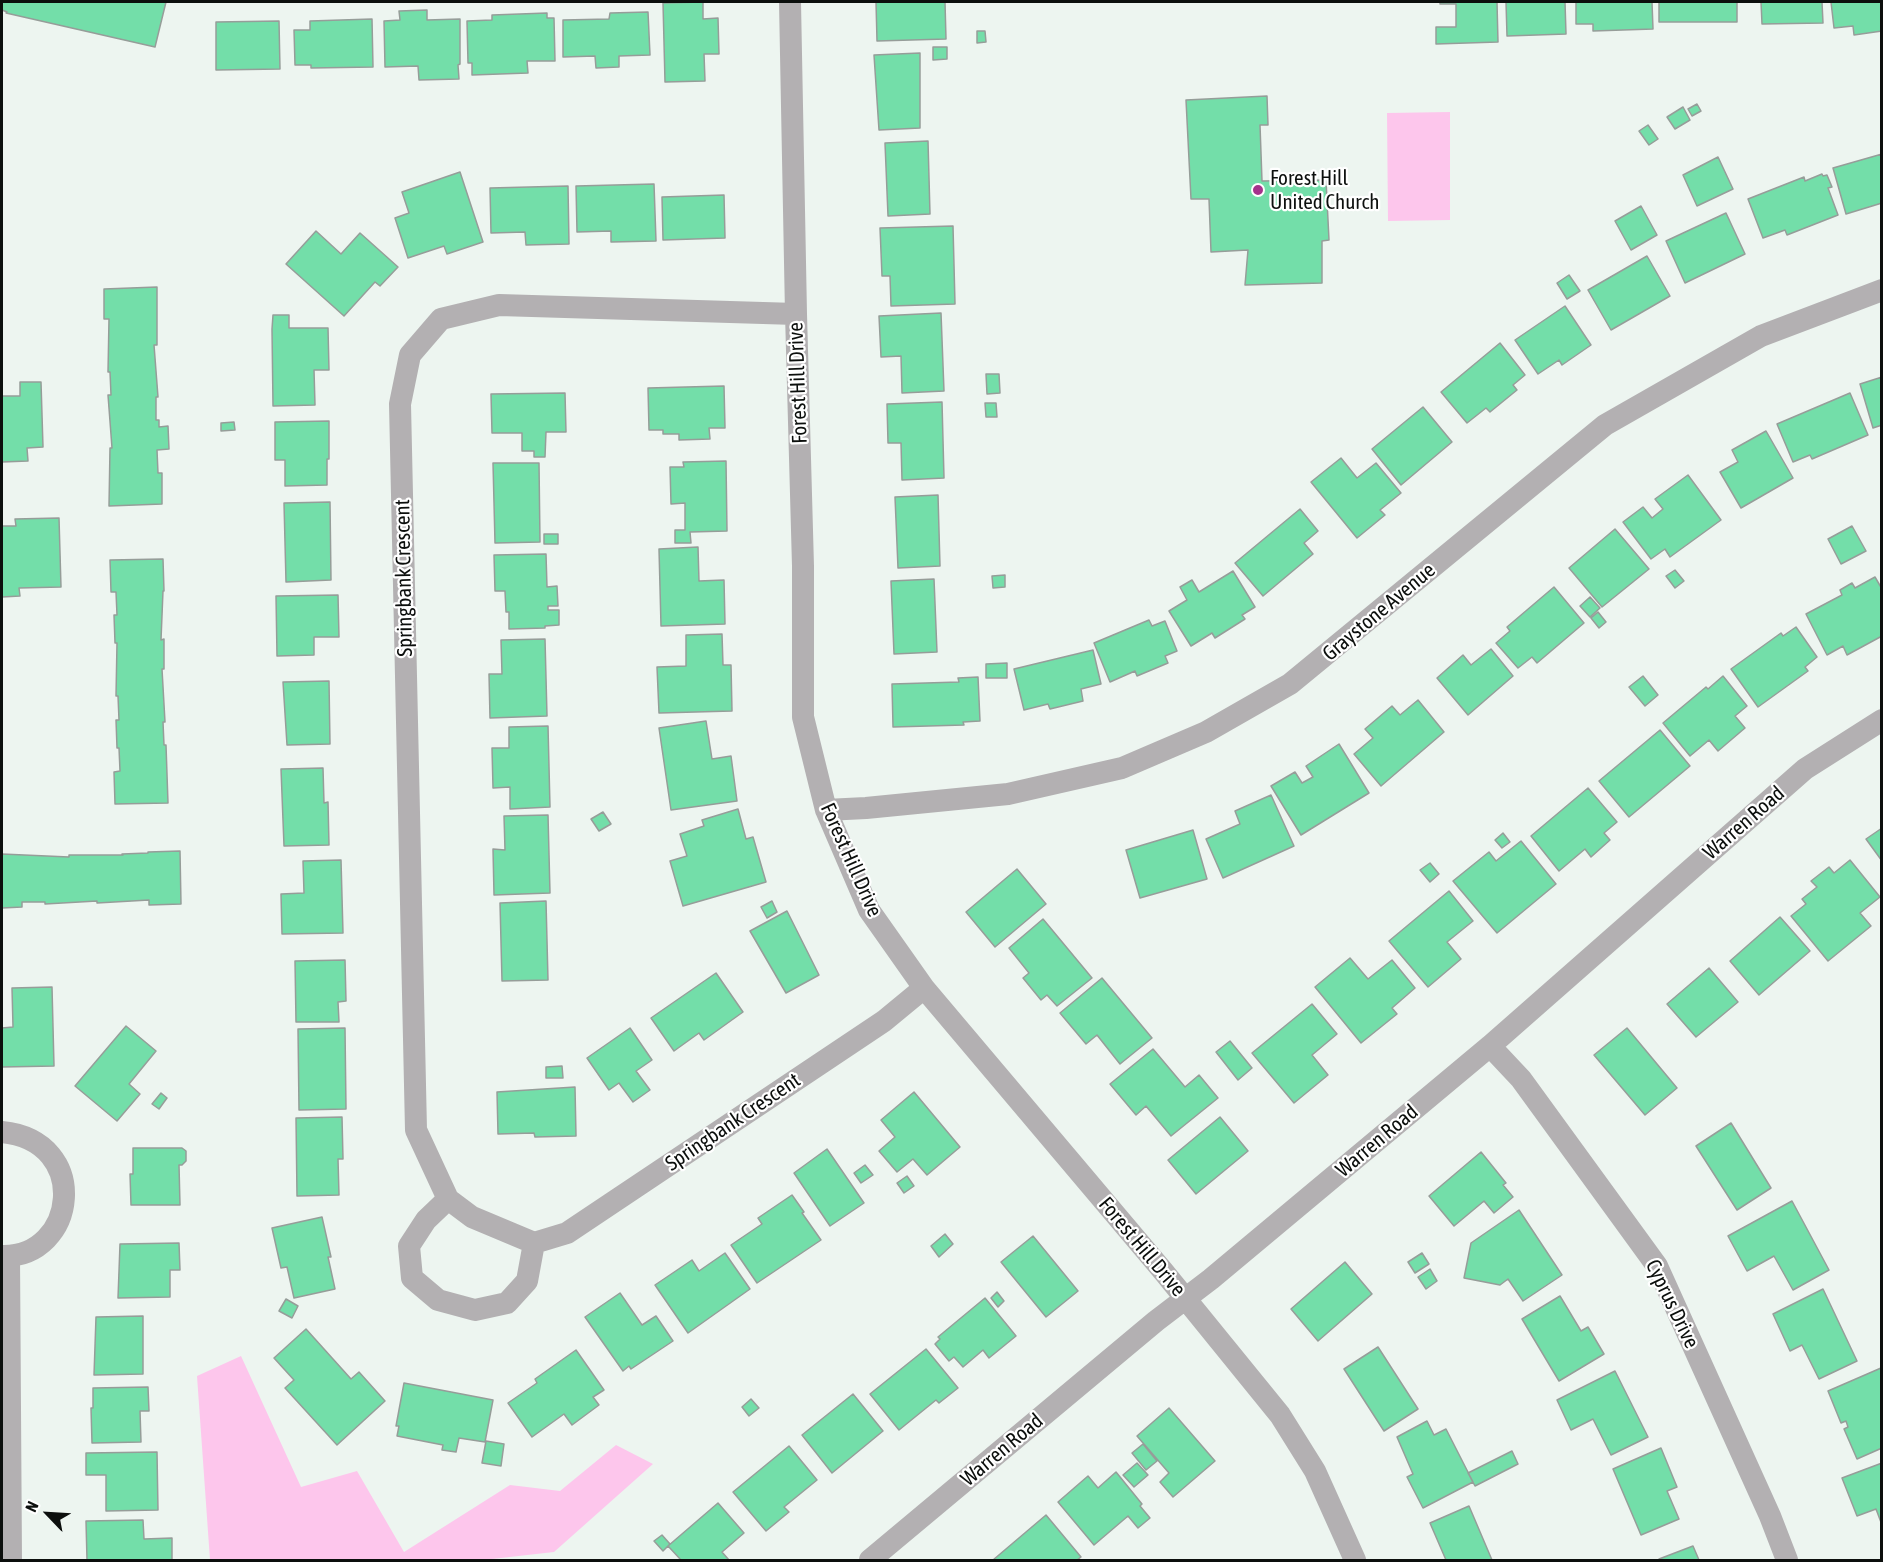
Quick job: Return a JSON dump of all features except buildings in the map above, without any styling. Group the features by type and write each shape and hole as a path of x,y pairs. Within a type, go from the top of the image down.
{"street":[{"name":"Forest Hill Drive","path":"790,2 803,566 803,717 826,810 869,910 924,988 1156,1262 1280,1415 1315,1471 1354,1560"},
{"name":"Graystone Avenue","path":"826,810 1008,794 1122,768 1206,732 1290,684 1605,425 1761,336 1881,290"},
{"name":"Springbank Crescent","path":"796,314 499,305 441,319 410,355 400,404 416,1130 448,1199 472,1217 534,1243 567,1233 884,1021 924,988"},
{"name":"Warren Road","path":"870,1560 1490,1046 1805,769 1881,720"},
{"name":"Cyprus Drive","path":"1490,1046 1521,1079 1657,1266 1770,1516 1786,1560"},
{"path":"2,1132 18,1133 38,1143 55,1160 63,1180 63,1209 54,1229 30,1250 5,1256 11,1560"},
{"path":"448,1199 426,1220 409,1246 412,1278 438,1300 475,1310 507,1303 527,1281 534,1243"}],"shaded area":[{"path":"1450,112 1450,220 1388,221 1387,113"},
{"path":"241,1356 301,1487 357,1471 404,1552 510,1485 560,1491 616,1445 653,1464 554,1552 483,1560 210,1560 197,1376"}],"place":[{"name":"Forest Hill United Church","path":"1258,190"}]}
